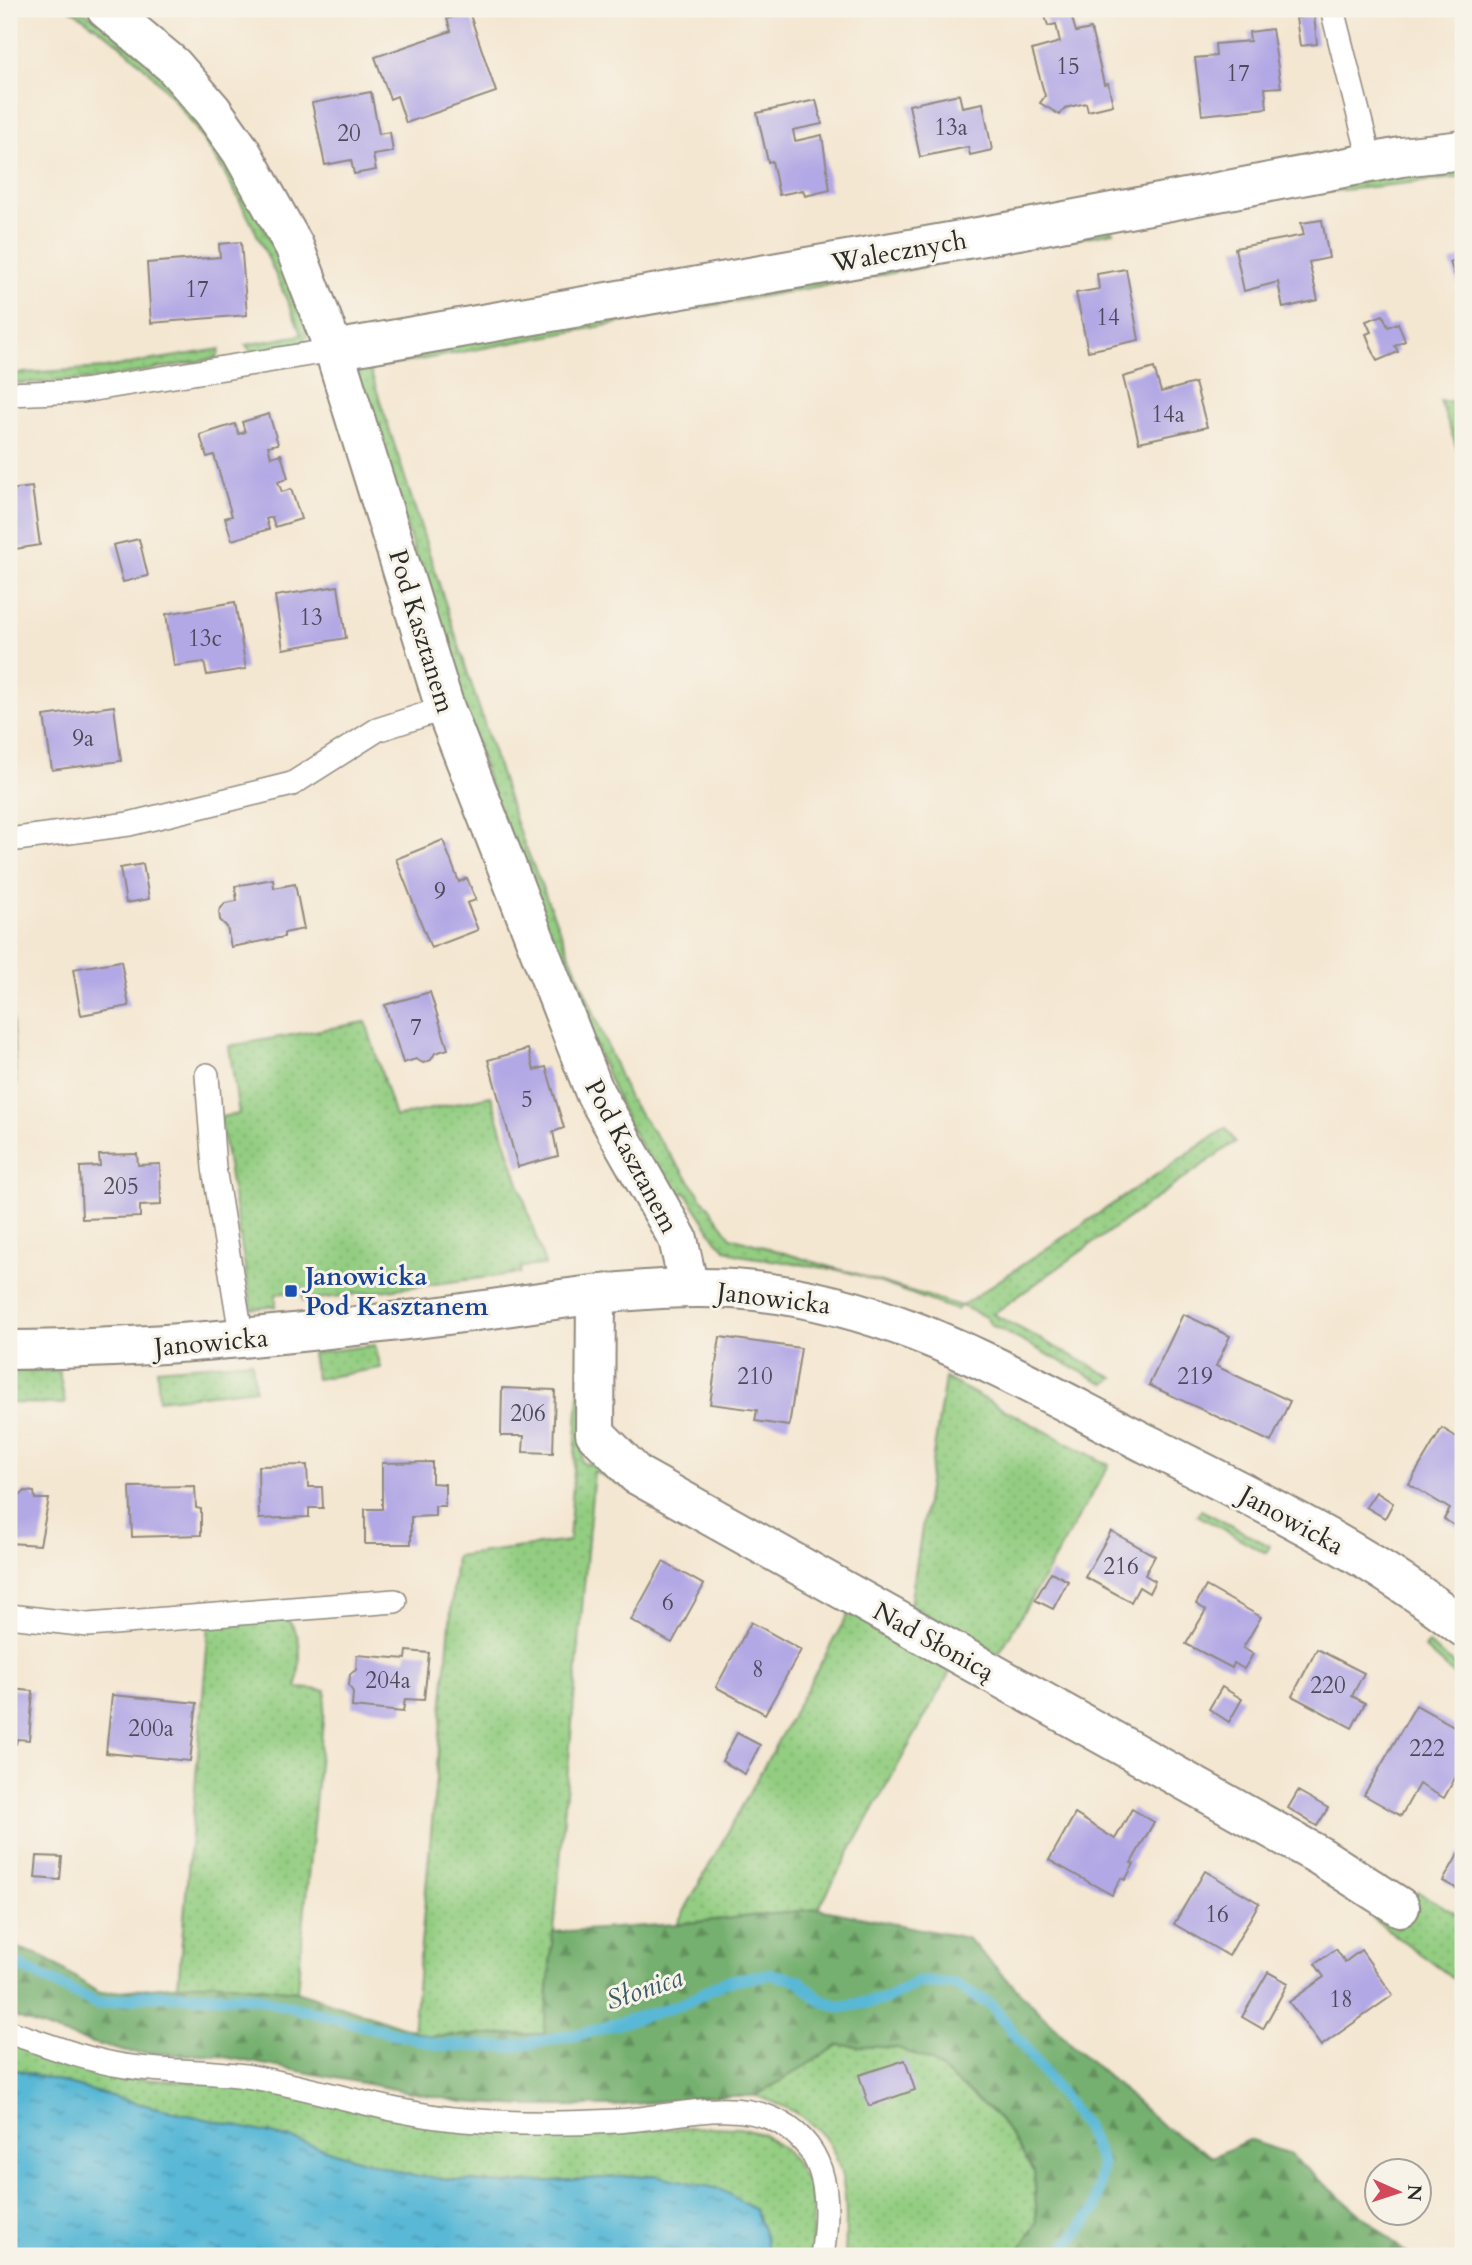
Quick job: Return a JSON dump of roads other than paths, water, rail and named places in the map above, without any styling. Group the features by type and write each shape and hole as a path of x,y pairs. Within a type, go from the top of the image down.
{"street":[{"name":"Pod Kasztanem","path":"106,9 173,65 241,152 294,246 334,350 445,709 584,1068 618,1137 678,1238 689,1288"},
{"name":"Walecznych","path":"334,350 1018,230 1371,163 1463,150"},
{"name":"Janowicka","path":"9,1350 142,1347 242,1340 596,1296 689,1288 733,1289 817,1301 902,1324 949,1344 1329,1538 1387,1574 1463,1627"},
{"name":"Nad Słonicą","path":"596,1296 595,1433 637,1475 1320,1856 1400,1907"}],"lane":[{"path":"1332,9 1371,163"},
{"path":"9,394 82,391 334,350"},
{"path":"9,841 130,824 292,784 377,730 445,709"},
{"path":"207,1075 214,1168 242,1340"},
{"path":"9,1616 88,1625 395,1601"},
{"path":"9,2032 59,2050 126,2067 225,2073 463,2120 620,2121 721,2111 754,2113 778,2121 801,2137 815,2154 825,2179 827,2212 822,2256"}],"water":[{"path":"9,2068 136,2103 288,2138 413,2176 502,2184 655,2175 720,2189 755,2210 767,2240 767,2256 9,2256"}],"waterway":[{"name":"Słonica","path":"9,1961 98,2004 149,1995 253,1997 440,2045 509,2047 586,2033 683,2004 724,1982 770,1974 798,1980 820,2000 841,2007 886,1999 918,1982 954,1984 992,2005 1085,2126 1102,2164 1095,2209 1059,2256"}],"place":[{"name":"Janowicka Pod Kasztanem","path":"291,1291"}]}
